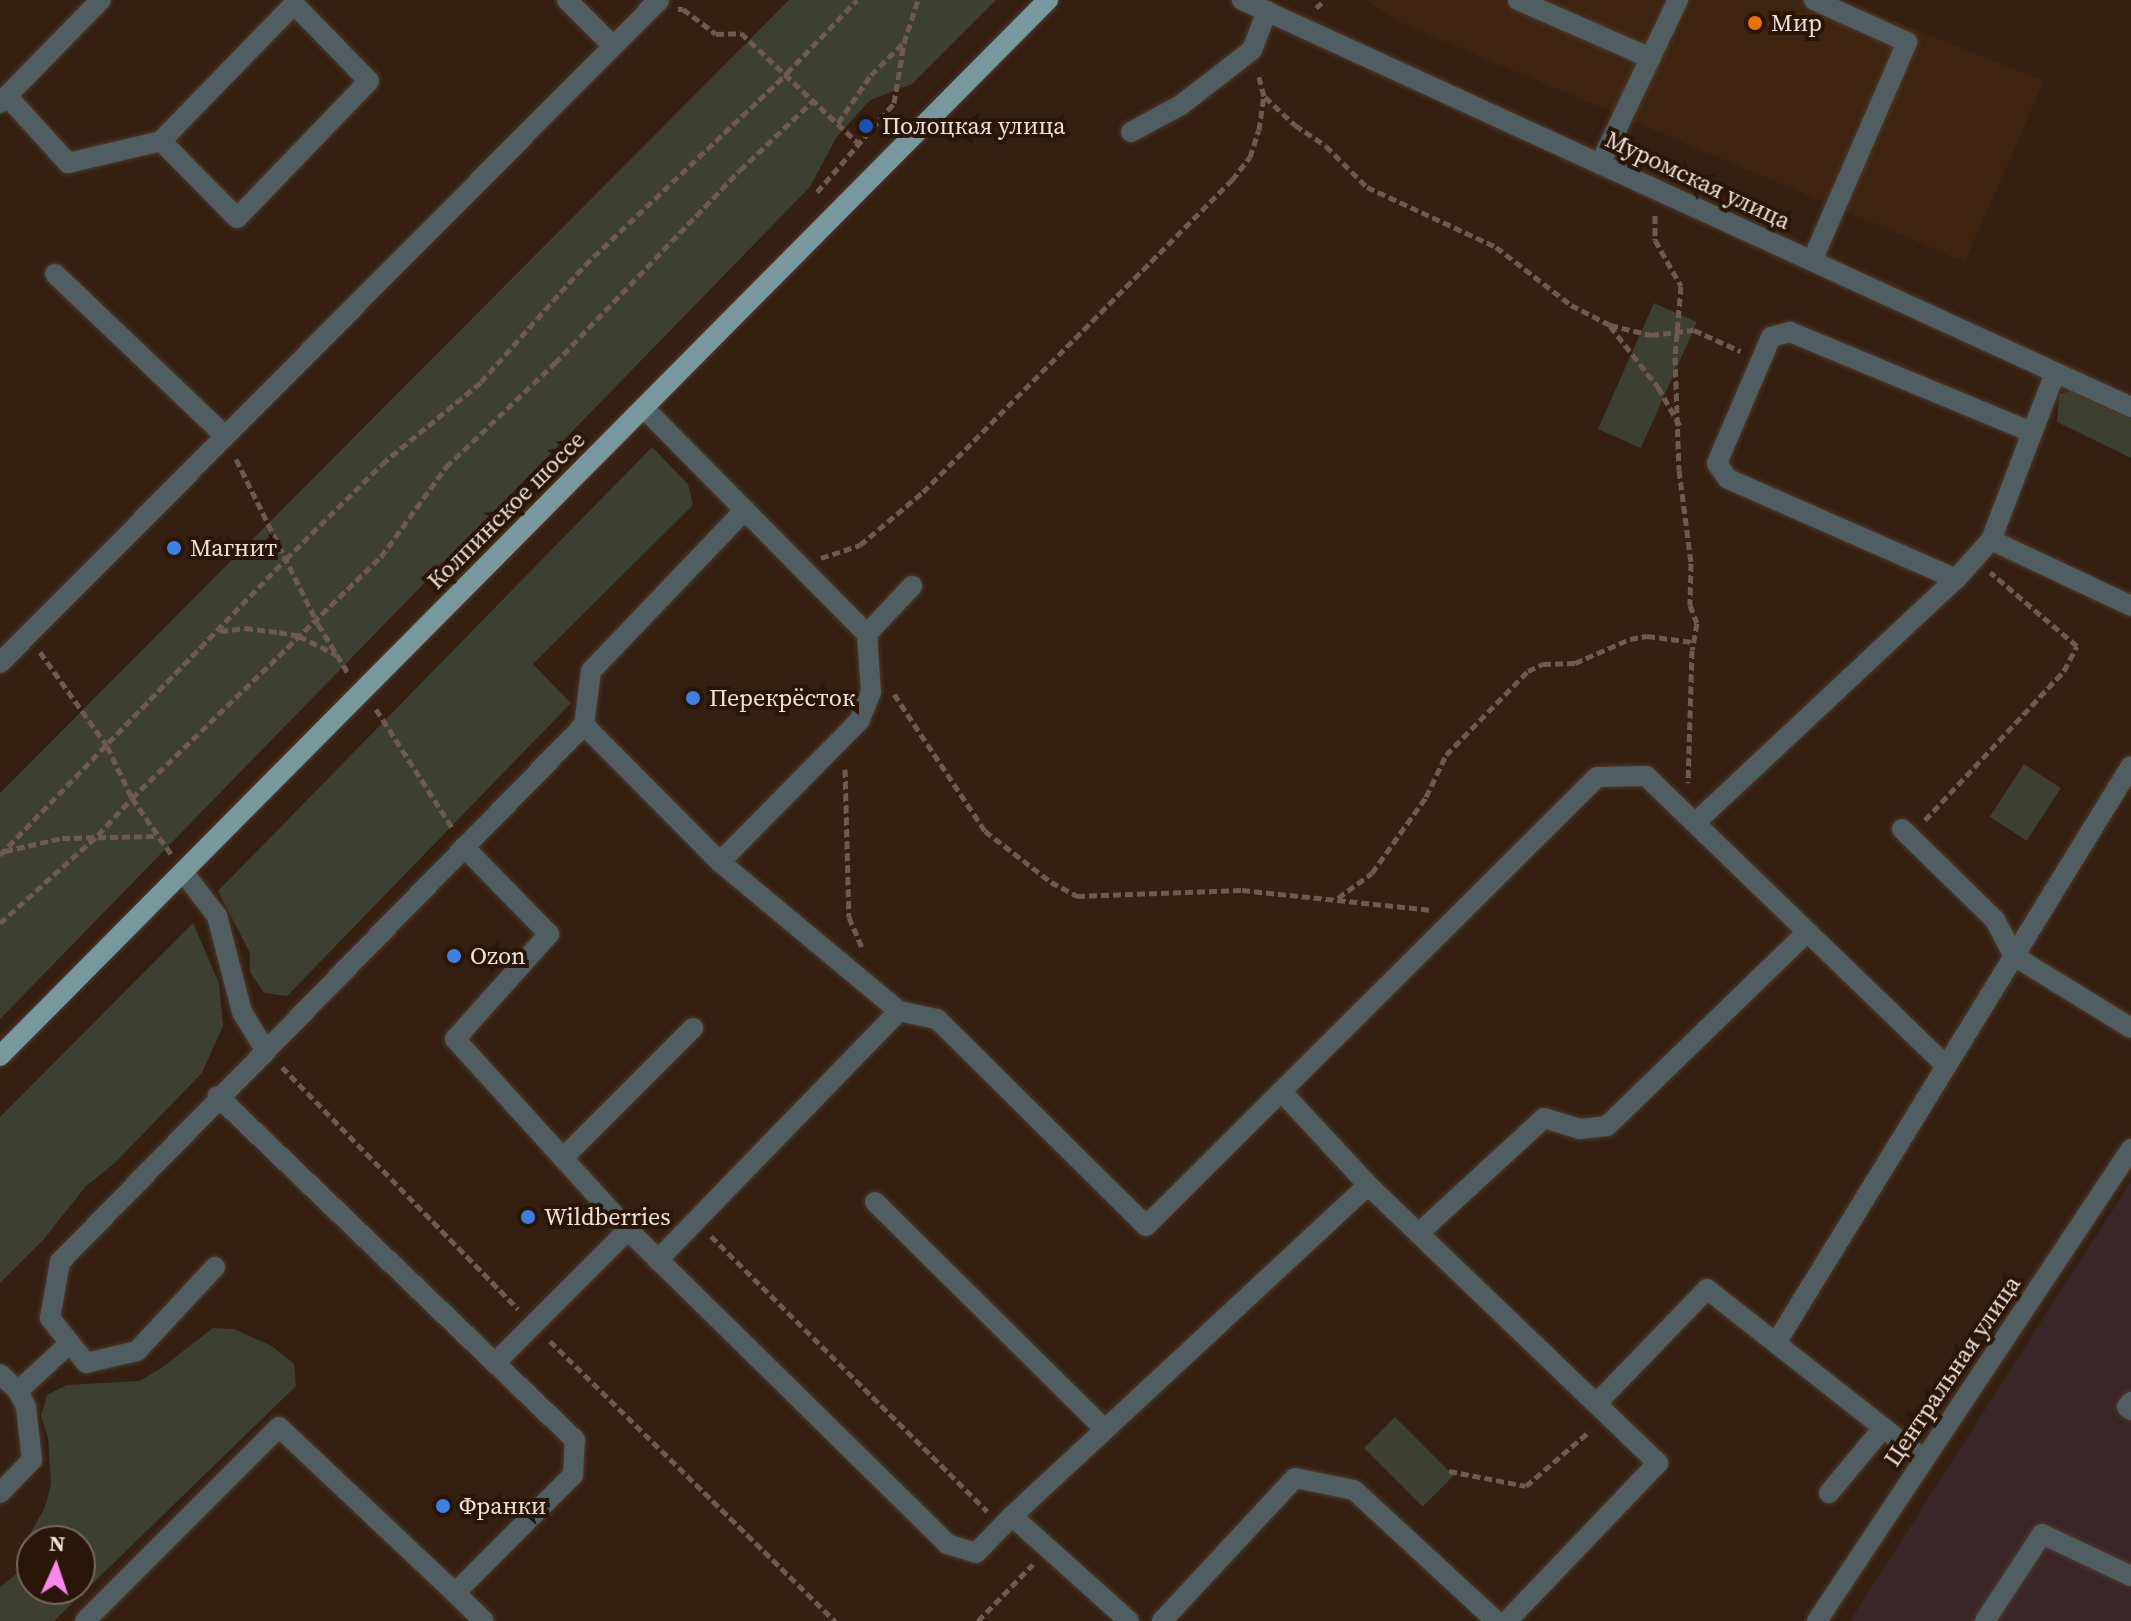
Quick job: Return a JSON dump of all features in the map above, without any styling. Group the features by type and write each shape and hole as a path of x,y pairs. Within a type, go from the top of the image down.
{"main road":[{"name":"Колпинское шоссе","path":"0,1056 1048,0"}],"street":[{"path":"101,0 3,100 68,163 161,141 294,4 369,81 237,218 161,141"},
{"path":"567,0 613,46"},
{"name":"Муромская улица","path":"1242,0 2131,407"},
{"path":"1518,0 1651,58"},
{"path":"1600,164 1678,0"},
{"path":"1812,261 1907,42 1814,0"},
{"path":"0,663 654,5"},
{"path":"1131,132 1181,105 1252,50 1267,11"},
{"path":"55,274 225,436"},
{"path":"1956,579 1728,479 1717,463 1771,337 1790,332 2032,432"},
{"path":"1690,818 1956,579 1991,540 2055,373"},
{"path":"644,408 867,634 871,692 859,721 720,862"},
{"path":"215,1267 137,1351 86,1363 50,1318 60,1262 218,1096 584,725 591,671 745,510"},
{"path":"1991,540 2131,606"},
{"path":"867,634 912,586"},
{"path":"584,725 720,862 899,1011 937,1019 1146,1226 1597,777 1646,776 1946,1066"},
{"path":"1776,1343 2131,766"},
{"path":"1907,833 1995,920 2014,956 2131,1028"},
{"path":"464,847 549,934 455,1039 628,1230 947,1544 976,1553 1104,1429 1368,1185"},
{"path":"183,872 217,916 242,1012 265,1050"},
{"path":"1419,1233 1544,1118 1579,1129 1607,1126 1807,932"},
{"path":"658,1260 899,1011"},
{"path":"563,1158 693,1028"},
{"path":"1281,1091 1368,1185 1658,1463 1507,1621"},
{"path":"218,1096 575,1440 573,1475 455,1593"},
{"name":"Центральная улица","path":"1817,1621 2131,1149"},
{"path":"875,1202 1104,1429"},
{"path":"495,1363 628,1230"},
{"path":"1603,1409 1707,1289 1924,1460"},
{"path":"18,1391 70,1343"},
{"path":"0,1374 18,1391 26,1407 32,1460 0,1493"},
{"path":"2131,1402 2127,1407 2131,1410"},
{"path":"85,1621 279,1427 484,1621"},
{"path":"1829,1493 1883,1428"},
{"path":"1162,1621 1295,1478 1354,1490 1496,1621"},
{"path":"1007,1521 1048,1548 1129,1621"},
{"path":"1985,1621 2042,1534 2131,1576"}],"path":[{"path":"1,853 286,559 382,464 481,382 585,265 787,73 857,0"},
{"path":"817,192 894,103 904,43 918,0"},
{"path":"654,5 683,9 716,34 741,33 859,144"},
{"path":"838,123 871,75 904,43"},
{"path":"803,569 825,556 860,545 923,492 1149,266 1250,157 1259,130 1264,96 1252,50"},
{"path":"1264,96 1295,125 1326,146 1367,187 1496,247 1571,305 1610,325 1651,335 1694,330 1761,361"},
{"path":"0,923 98,835 132,798 381,557 446,467 555,363 740,170 814,100"},
{"path":"1659,191 1652,226 1655,240 1681,286 1677,332 1679,470 1691,563 1690,605 1697,623 1693,642 1690,818"},
{"path":"1610,325 1658,387 1680,427"},
{"path":"225,436 316,620 337,656 390,727 464,847"},
{"path":"1907,833 2064,671 2077,646 1974,559"},
{"path":"219,631 245,628 299,636 337,656"},
{"path":"28,635 107,746 132,798 183,872"},
{"path":"1337,898 1372,873 1426,797 1446,755 1528,671 1543,664 1575,663 1630,639 1647,636 1693,642"},
{"path":"871,665 918,726 985,831 1051,882 1077,896 1242,890 1337,898 1459,914"},
{"path":"848,733 845,866 849,917 863,950"},
{"path":"1,853 62,838 158,836"},
{"path":"697,1221 1007,1521"},
{"path":"1449,1471 1526,1486 1603,1409"},
{"path":"978,1621 1048,1548"}],"shaded area":[{"path":"1364,0 1842,0 2044,81 1965,262 1406,25"},
{"path":"2131,1181 2131,1621 1850,1621"}],"green space":[{"path":"789,0 996,0 912,84 870,100 836,138 810,187 0,1019 0,793"},
{"path":"1654,303 1697,322 1641,448 1598,429"},
{"path":"2071,391 2131,419 2131,458 2057,422 2059,394"},
{"path":"652,447 688,484 693,505 533,664 571,703 287,996 264,993 250,972 250,953 218,891"},
{"path":"2024,764 2061,788 2027,841 1990,817"},
{"path":"193,923 219,983 223,1026 202,1073 115,1163 86,1186 44,1239 0,1283 0,1117"},
{"path":"213,1328 234,1329 272,1346 294,1364 296,1386 96,1580 96,1525 35,1525 45,1507 51,1484 48,1438 41,1416 47,1395 67,1385 139,1381 160,1369"},
{"path":"1395,1417 1454,1476 1423,1507 1364,1448"},
{"path":"16,1574 16,1605 70,1605 54,1621 0,1621 0,1587"}],"place":[{"name":"Мир","path":"1755,23"},
{"name":"Полоцкая улица","path":"866,126"},
{"name":"Магнит","path":"174,548"},
{"name":"Перекрёсток","path":"693,698"},
{"name":"Ozon","path":"454,956"},
{"name":"Wildberries","path":"528,1217"},
{"name":"Франки","path":"443,1506"}]}
